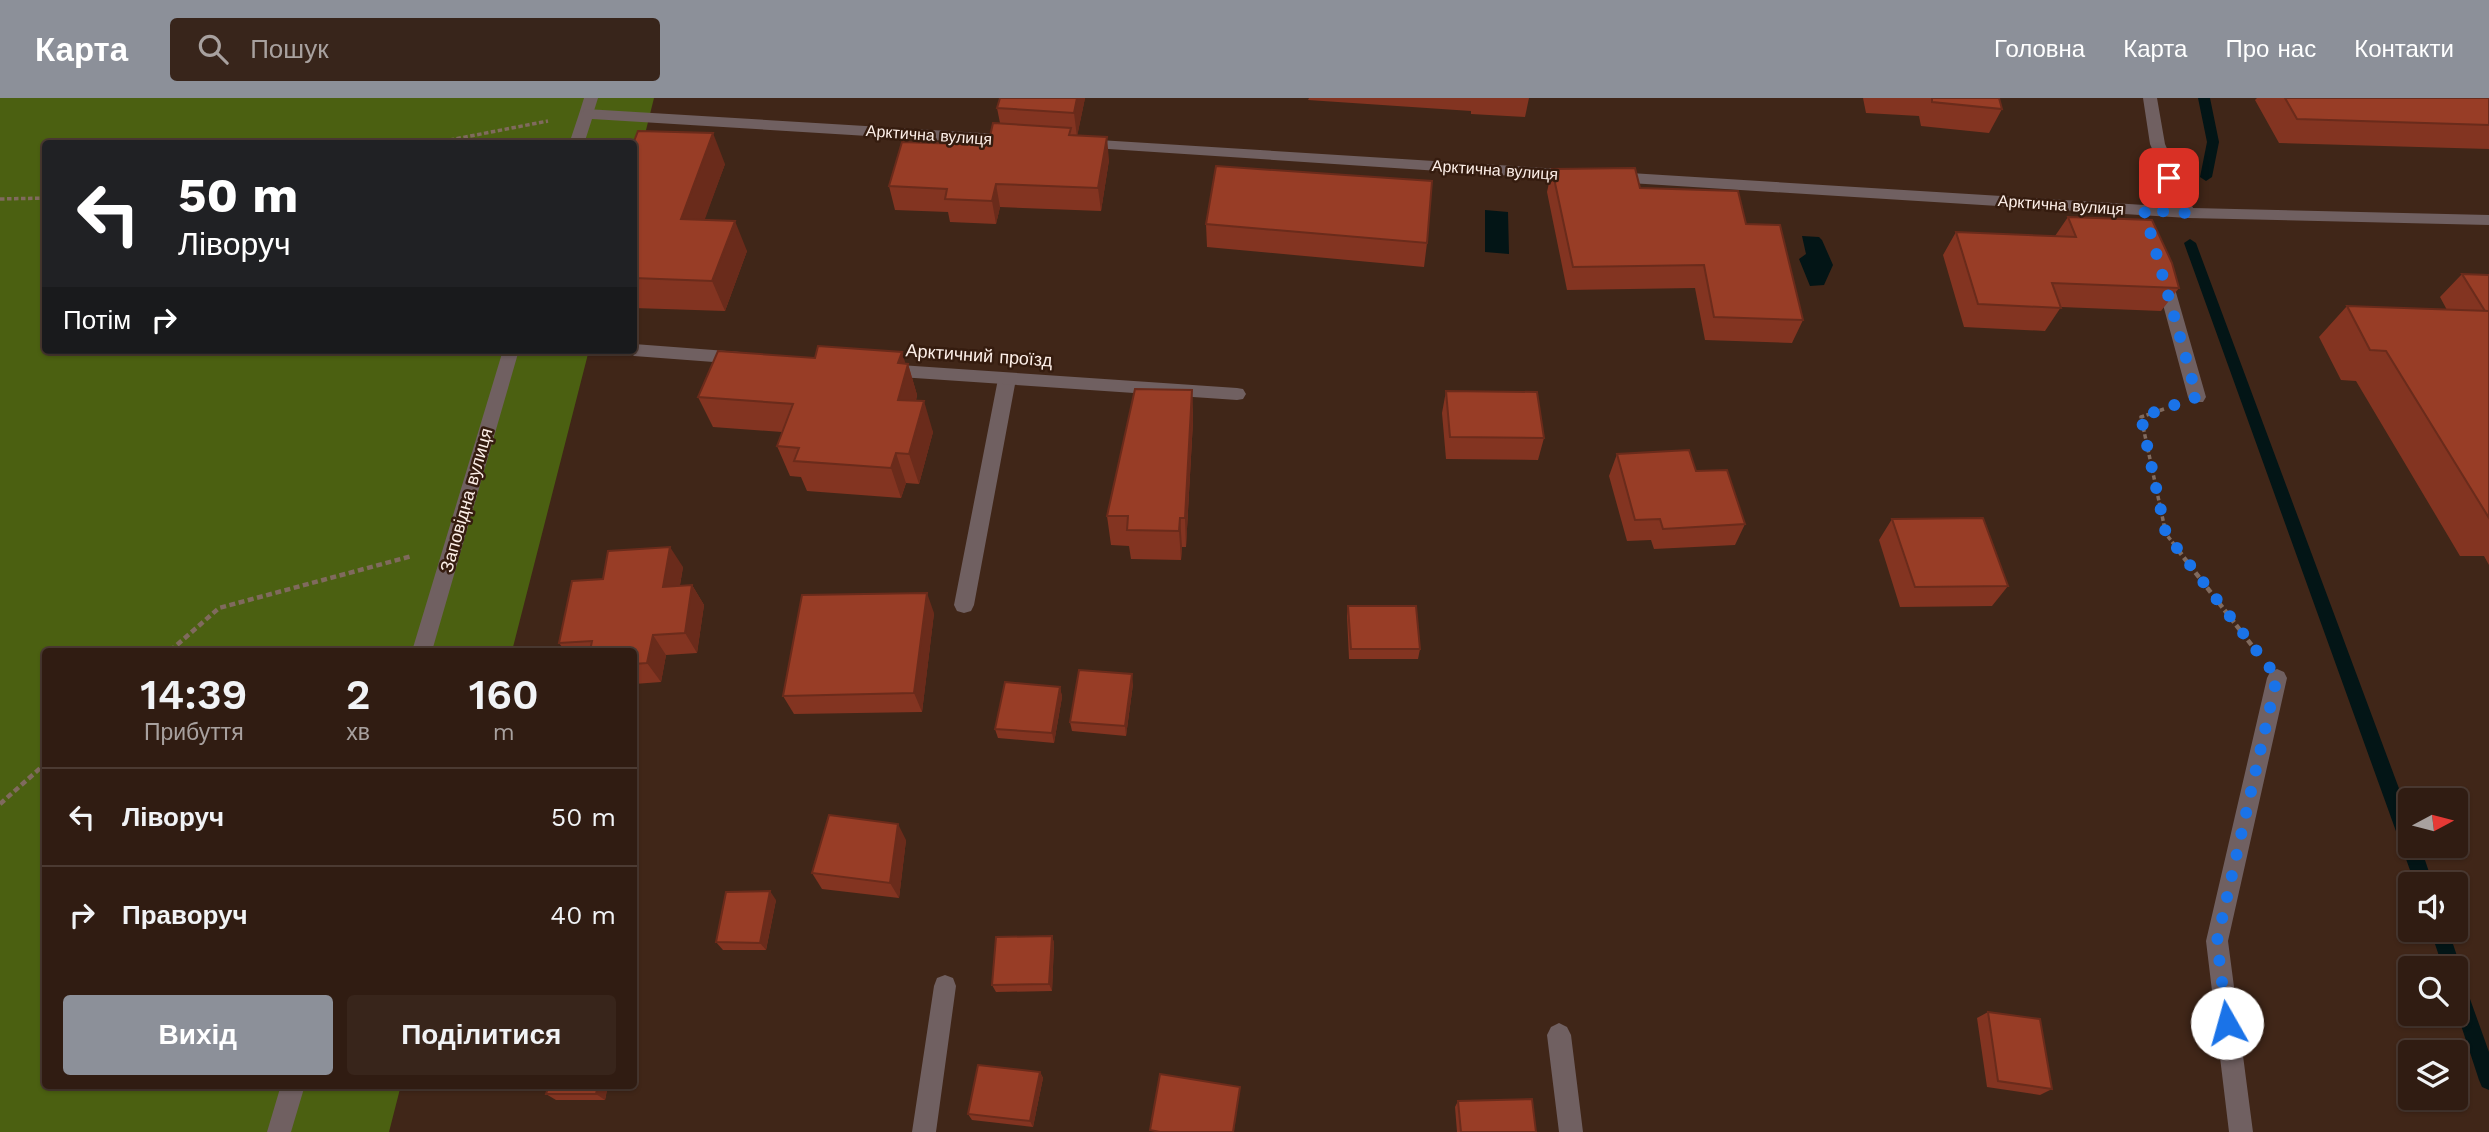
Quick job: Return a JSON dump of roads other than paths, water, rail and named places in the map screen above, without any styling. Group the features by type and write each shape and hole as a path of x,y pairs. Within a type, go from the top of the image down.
{"street":[{"path":"577,140 591,98"},
{"path":"2150,98 2151,121 2160,161 2188,213"},
{"name":"Арктична вулиця","path":"586,114 1031,141"},
{"name":"Арктична вулиця","path":"1073,144 1595,176 2146,217 2188,213 2489,220"},
{"path":"2159,263 2197,397"},
{"path":"637,350 758,359"},
{"name":"Заповідна вулиця","path":"423,648 510,354"},
{"name":"Арктичний проїзд","path":"869,368 1237,394"},
{"path":"964,605 1007,379"},
{"path":"2241,1132 2217,941 2277,677"},
{"path":"924,1132 945,986"},
{"path":"1559,1035 1571,1132"},
{"path":"279,1132 292,1089"}],"waterway":[{"path":"2204,98 2213,142 2206,177"},
{"path":"2190,243 2398,809"},
{"path":"2415,858 2420,872"},
{"path":"2443,942 2448,956"},
{"path":"2468,1017 2489,1080"}]}
